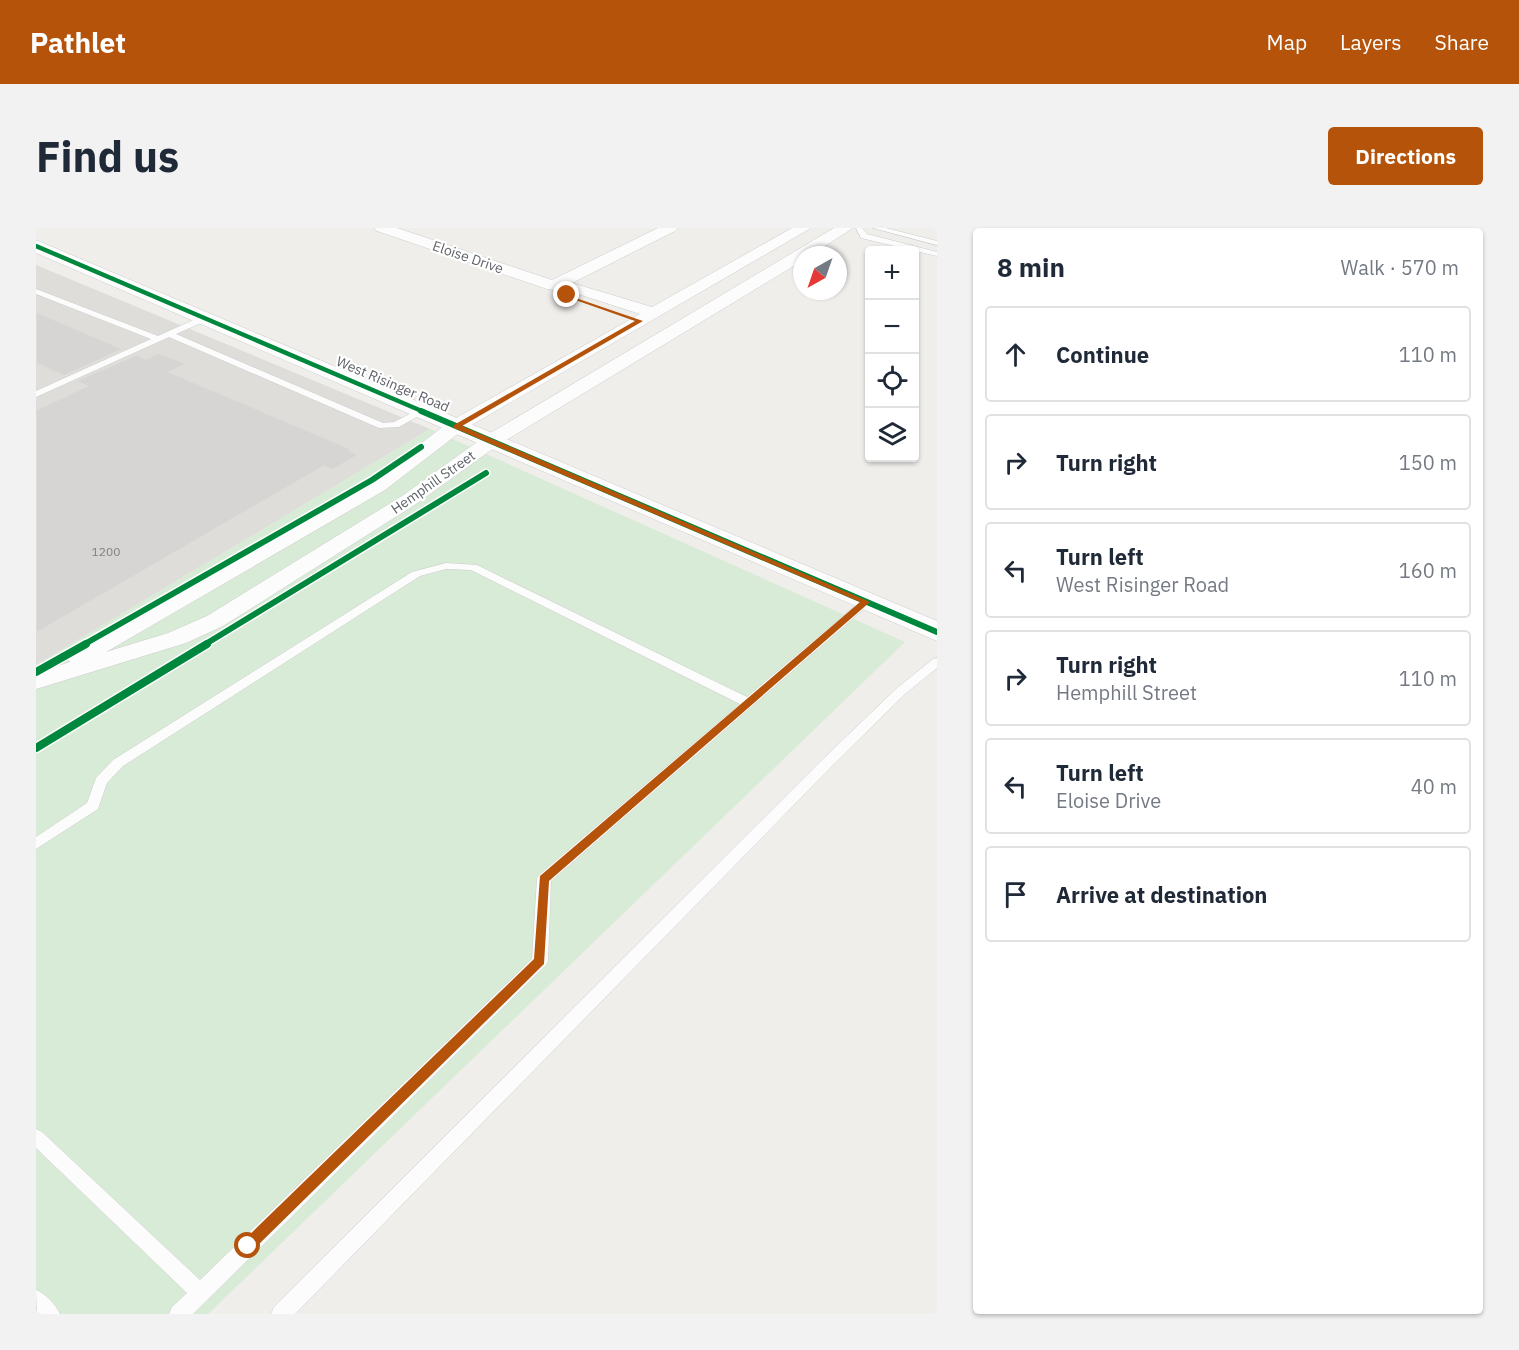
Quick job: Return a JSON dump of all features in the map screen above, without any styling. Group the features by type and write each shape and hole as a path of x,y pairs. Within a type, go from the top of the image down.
{"street":[{"name":"Eloise Drive","path":"382,228 553,286 567,295 647,317"},
{"path":"553,286 670,228"},
{"name":"Hemphill Street","path":"36,681 378,486 456,426 802,228"},
{"name":"Hemphill Street","path":"36,681 177,638 214,621 410,500 491,441 845,228"},
{"name":"West Risinger Road","path":"36,246 937,632"}],"lane":[{"path":"858,228 872,228"},
{"path":"858,228 864,236 937,254"},
{"path":"877,228 937,243"},
{"path":"36,291 158,339"},
{"path":"36,394 205,318"},
{"path":"169,334 381,426 396,425 422,411"},
{"path":"36,844 93,806 101,781 118,763 416,574 446,566 473,567 748,703"},
{"path":"178,1314 540,961 544,879 866,602"},
{"path":"281,1314 826,764 901,691 937,662"},
{"path":"36,1137 200,1293"},
{"path":"36,1299 50,1314"}],"shaded area":[{"path":"36,265 430,429 36,665"}],"green space":[{"path":"430,429 905,642 208,1314 36,1314 36,665"}],"building":[{"path":"36,312 123,349 64,376 36,363"},
{"path":"159,353 186,364 169,372 351,449 349,451 358,455 333,470 324,466 36,633 36,410 87,386 76,381 136,355 146,359"}],"cycle path":[{"path":"36,246 937,632"},
{"path":"36,672 372,480 421,447"},
{"path":"36,748 486,473"}],"route":[{"path":"248,1246 540,961 544,879 866,602 456,426 640,321 567,295"}]}
